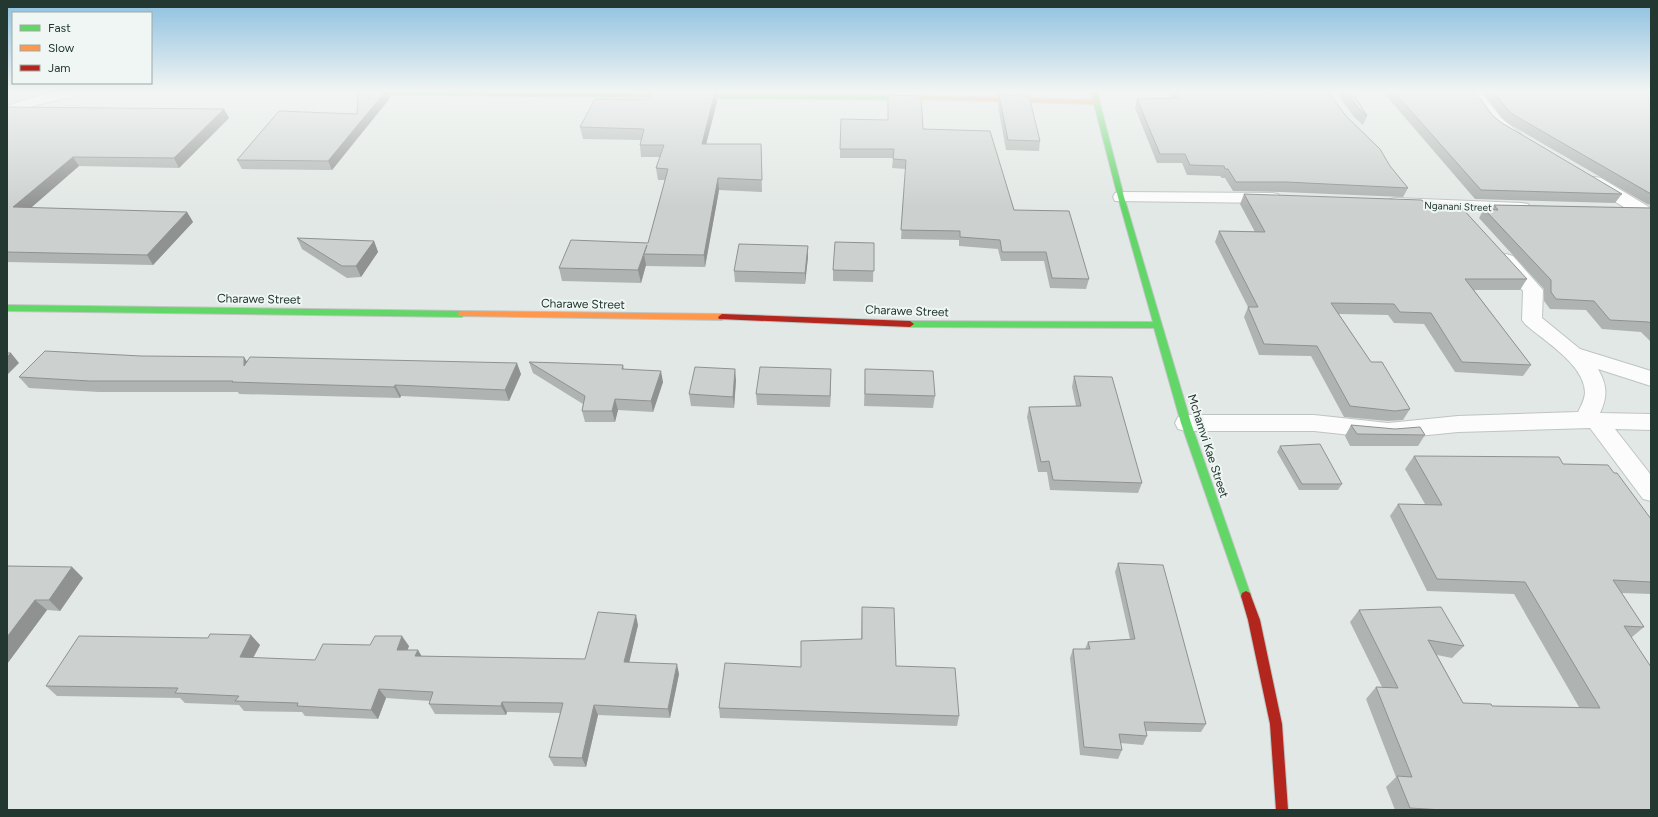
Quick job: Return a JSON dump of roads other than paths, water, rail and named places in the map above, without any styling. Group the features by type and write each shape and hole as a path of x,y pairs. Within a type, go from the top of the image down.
{"street":[{"name":"Mchamvi Kae Street","path":"1104,130 1121,197 1186,423 1254,620 1276,724 1282,810"},
{"path":"1508,130 1523,140"},
{"path":"1583,175 1647,211"},
{"path":"1405,187 1419,204"},
{"path":"1121,197 1289,199"},
{"name":"Nganani Street","path":"1381,203 1542,209"},
{"path":"1456,206 1472,223"},
{"path":"1612,211 1647,211"},
{"path":"1492,245 1533,290 1532,320 1589,369 1595,382 1596,393 1590,420"},
{"name":"Charawe Street","path":"7,308 782,318 937,325 1158,325"},
{"path":"1572,353 1651,379"},
{"path":"1590,420 1651,492"},
{"path":"1186,423 1314,423 1388,431 1458,424 1590,420 1651,422"}]}
